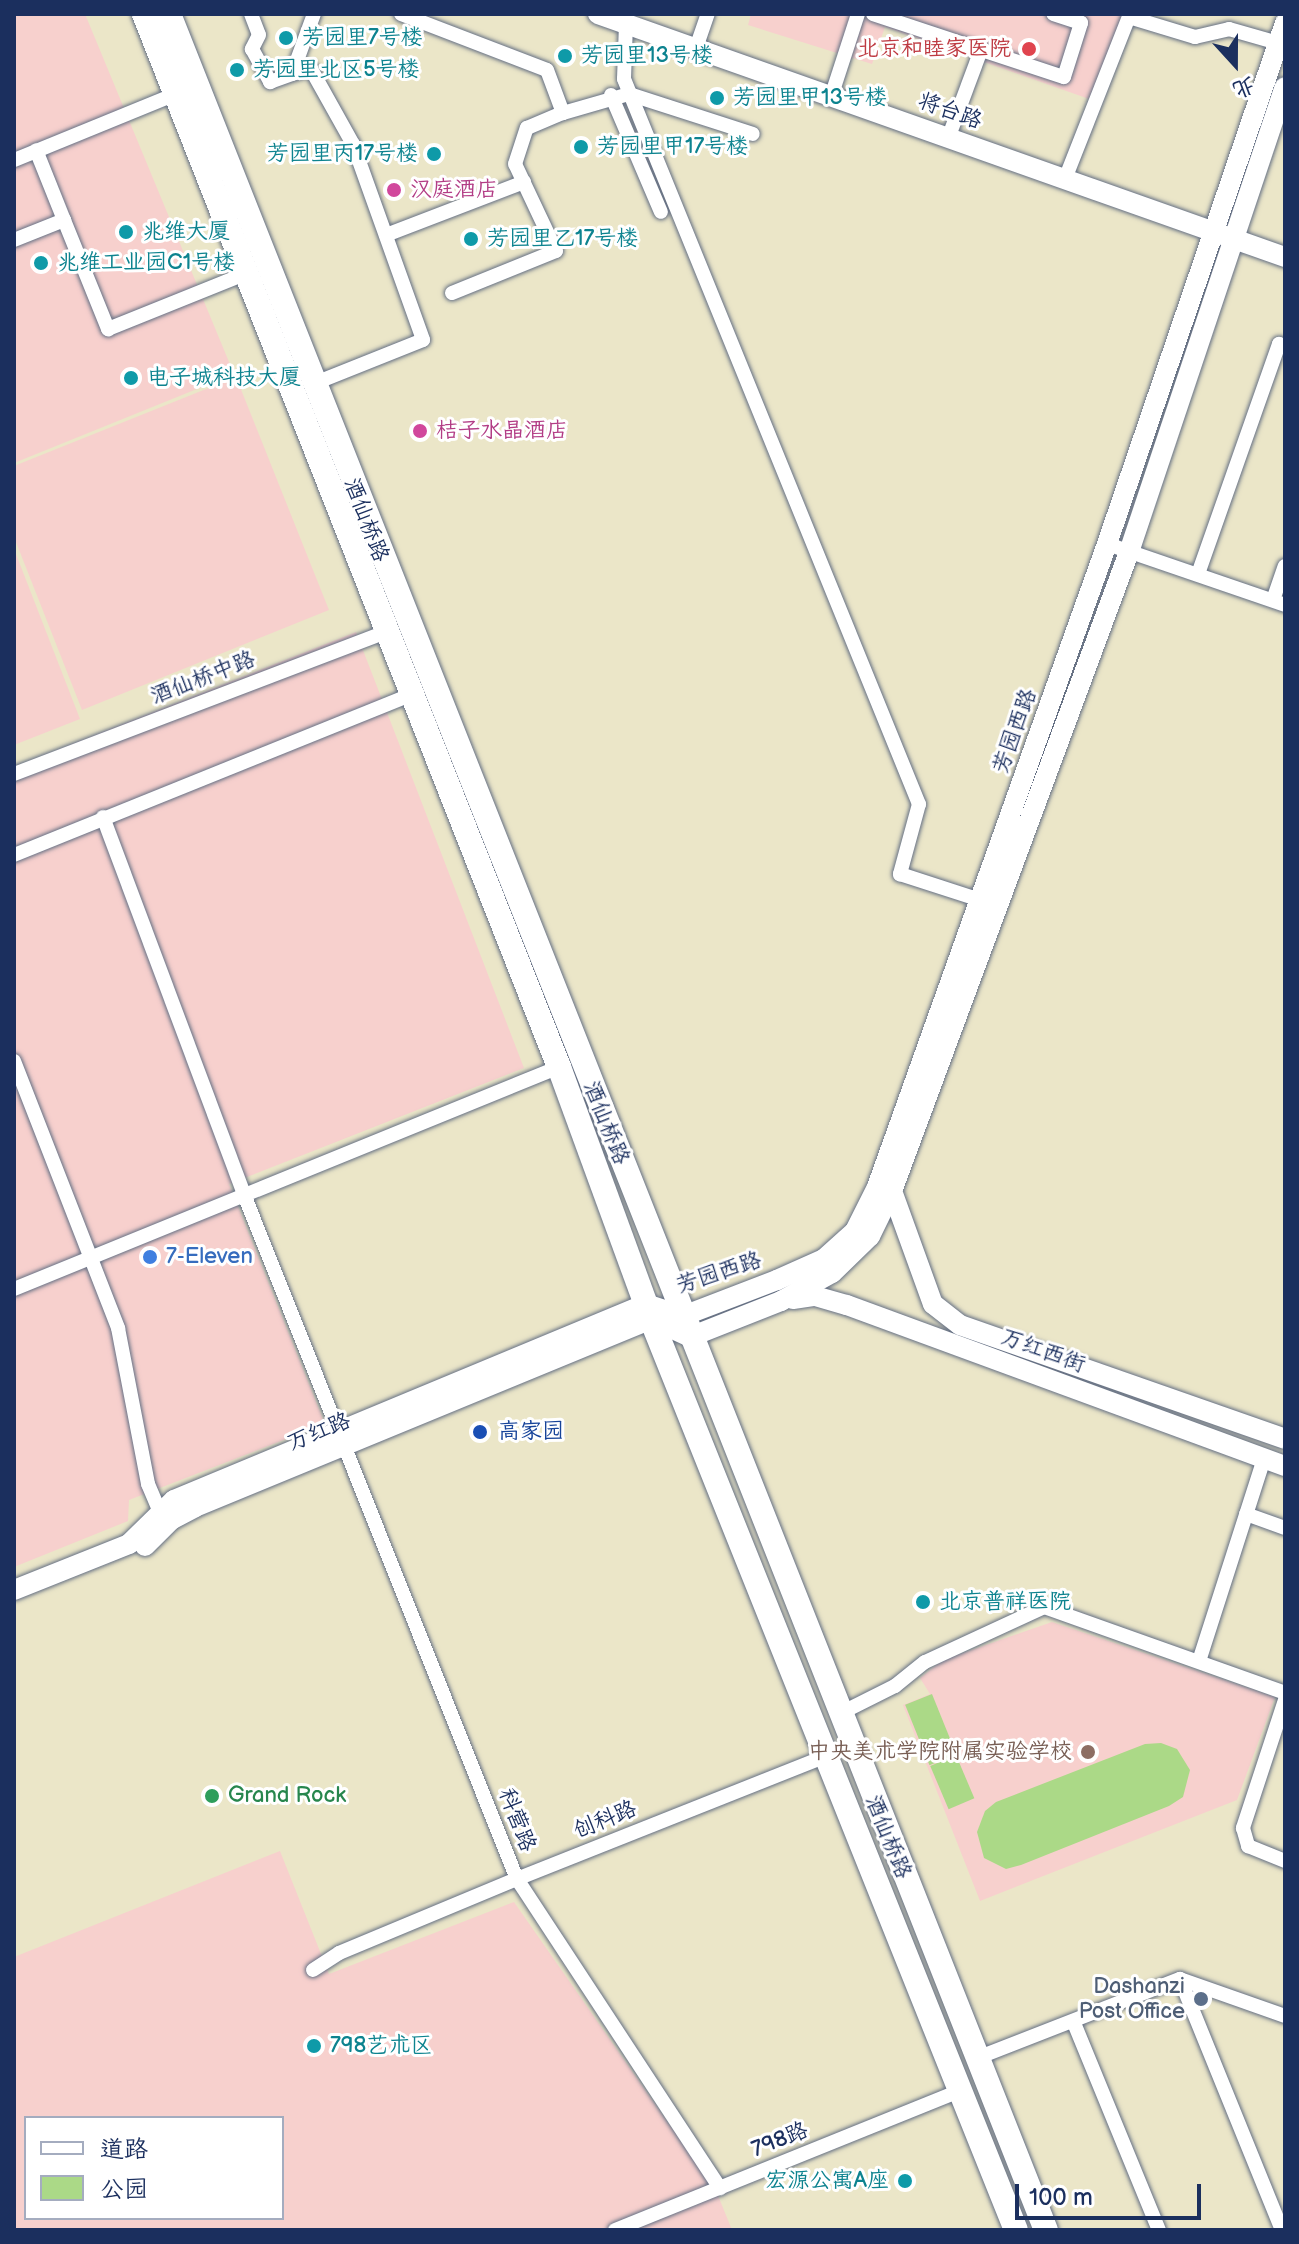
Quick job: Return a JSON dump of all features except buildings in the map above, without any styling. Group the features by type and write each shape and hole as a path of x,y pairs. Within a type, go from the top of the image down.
{"main road":[{"name":"酒仙桥路","path":"144,14 247,273 687,1326 1046,2230"},
{"name":"酒仙桥路","path":"169,14 313,384 396,628 410,695 559,1067 649,1311 829,1755 1016,2230"},
{"name":"将台路","path":"598,14 832,94 1285,257"},
{"name":"芳园西路","path":"687,1326 824,1259 855,1231 877,1187 1107,544 1285,23"},
{"name":"芳园西路","path":"649,1311 687,1326 781,1301 832,1273 870,1236 892,1191 1129,552 1285,87"},
{"name":"万红西街","path":"892,1191 933,1304 960,1325 1285,1439"},
{"name":"万红西街","path":"781,1301 815,1296 847,1305 1285,1466"},
{"name":"万红路","path":"14,1604 139,1552 171,1520 195,1507 649,1311"},
{"name":"万红路","path":"14,1590 129,1544 159,1510 345,1440"}],"street":[{"path":"251,14 259,35 252,49 261,74 270,82 311,69 353,144 423,340 313,384"},
{"path":"292,74 314,14"},
{"path":"401,14 547,70 563,113"},
{"path":"696,48 708,14"},
{"path":"832,94 858,14"},
{"path":"873,14 1064,77 1081,23 1053,14"},
{"path":"1065,179 1130,16 1195,37 1229,29 1278,43"},
{"path":"626,24 624,79 629,94 919,804 900,874 980,900"},
{"path":"949,136 981,50"},
{"path":"14,160 176,94"},
{"path":"452,293 556,251 515,164 527,128 611,95 629,94 753,134"},
{"path":"611,95 661,212"},
{"path":"36,150 108,329 247,273"},
{"path":"386,235 524,182"},
{"path":"14,240 64,220"},
{"path":"1198,574 1279,344 1285,346"},
{"path":"1107,544 1279,603 1285,566"},
{"name":"酒仙桥中路","path":"14,774 396,628"},
{"path":"14,855 410,695"},
{"name":"科营路","path":"103,817 243,1192 345,1440 517,1879 720,2188"},
{"path":"14,1061 118,1328 148,1484 159,1510"},
{"path":"14,1289 243,1192 559,1067"},
{"path":"1200,1658 1264,1459"},
{"path":"1246,1514 1285,1528"},
{"path":"839,1714 895,1686 925,1662 1044,1607 1200,1658 1285,1693"},
{"path":"1285,1700 1243,1828 1248,1846 1285,1861"},
{"name":"创科路","path":"313,1970 339,1953 829,1755"},
{"path":"977,2058 1074,2023 1180,1979 1285,2016"},
{"path":"1180,1979 1282,2230"},
{"path":"1074,2023 1159,2230"},
{"name":"798路","path":"615,2230 961,2090"}],"shaded area":[{"path":"14,14 85,14 234,374 14,463"},
{"name":"北京和睦家医院","path":"751,14 1125,14 1092,100 885,27 872,64 748,25"},
{"path":"236,377 329,610 82,710 14,537 14,466"},
{"path":"14,549 80,719 14,745"},
{"path":"356,632 524,1068 229,1184 325,1424 129,1500 128,1521 14,1567 14,767"},
{"name":"中央美术学院附属实验学校","path":"1052,1622 1275,1697 1237,1800 980,1901 903,1705 930,1694 920,1678 943,1660"},
{"name":"798艺术区","path":"280,1851 329,1974 514,1902 717,2193 732,2230 14,2230 14,1957"}],"green space":[{"path":"932,1694 956,1754 929,1765 905,1705"},
{"path":"1161,1743 1177,1749 1190,1770 1183,1797 1169,1806 1021,1865 1006,1869 984,1858 977,1832 985,1811 996,1802 1145,1744"},
{"path":"956,1755 974,1798 949,1809 930,1766"}],"place":[{"name":"芳园里7号楼","path":"286,38"},
{"name":"北京和睦家医院","path":"1029,49"},
{"name":"芳园里13号楼","path":"565,56"},
{"name":"芳园里北区5号楼","path":"237,70"},
{"name":"芳园里甲13号楼","path":"717,98"},
{"name":"芳园里甲17号楼","path":"581,147"},
{"name":"芳园里丙17号楼","path":"434,154"},
{"name":"汉庭酒店","path":"394,190"},
{"name":"兆维大厦","path":"126,232"},
{"name":"芳园里乙17号楼","path":"471,239"},
{"name":"兆维工业园C1号楼","path":"41,263"},
{"name":"电子城科技大厦","path":"131,378"},
{"name":"桔子水晶酒店","path":"420,431"},
{"name":"7-Eleven","path":"150,1257"},
{"name":"高家园","path":"480,1432"},
{"name":"北京普祥医院","path":"923,1602"},
{"name":"中央美术学院附属实验学校","path":"1088,1752"},
{"name":"Grand Rock","path":"212,1796"},
{"name":"Dashanzi Post Office","path":"1201,1999"},
{"name":"798艺术区","path":"314,2046"},
{"name":"宏源公寓A座","path":"905,2181"}]}
